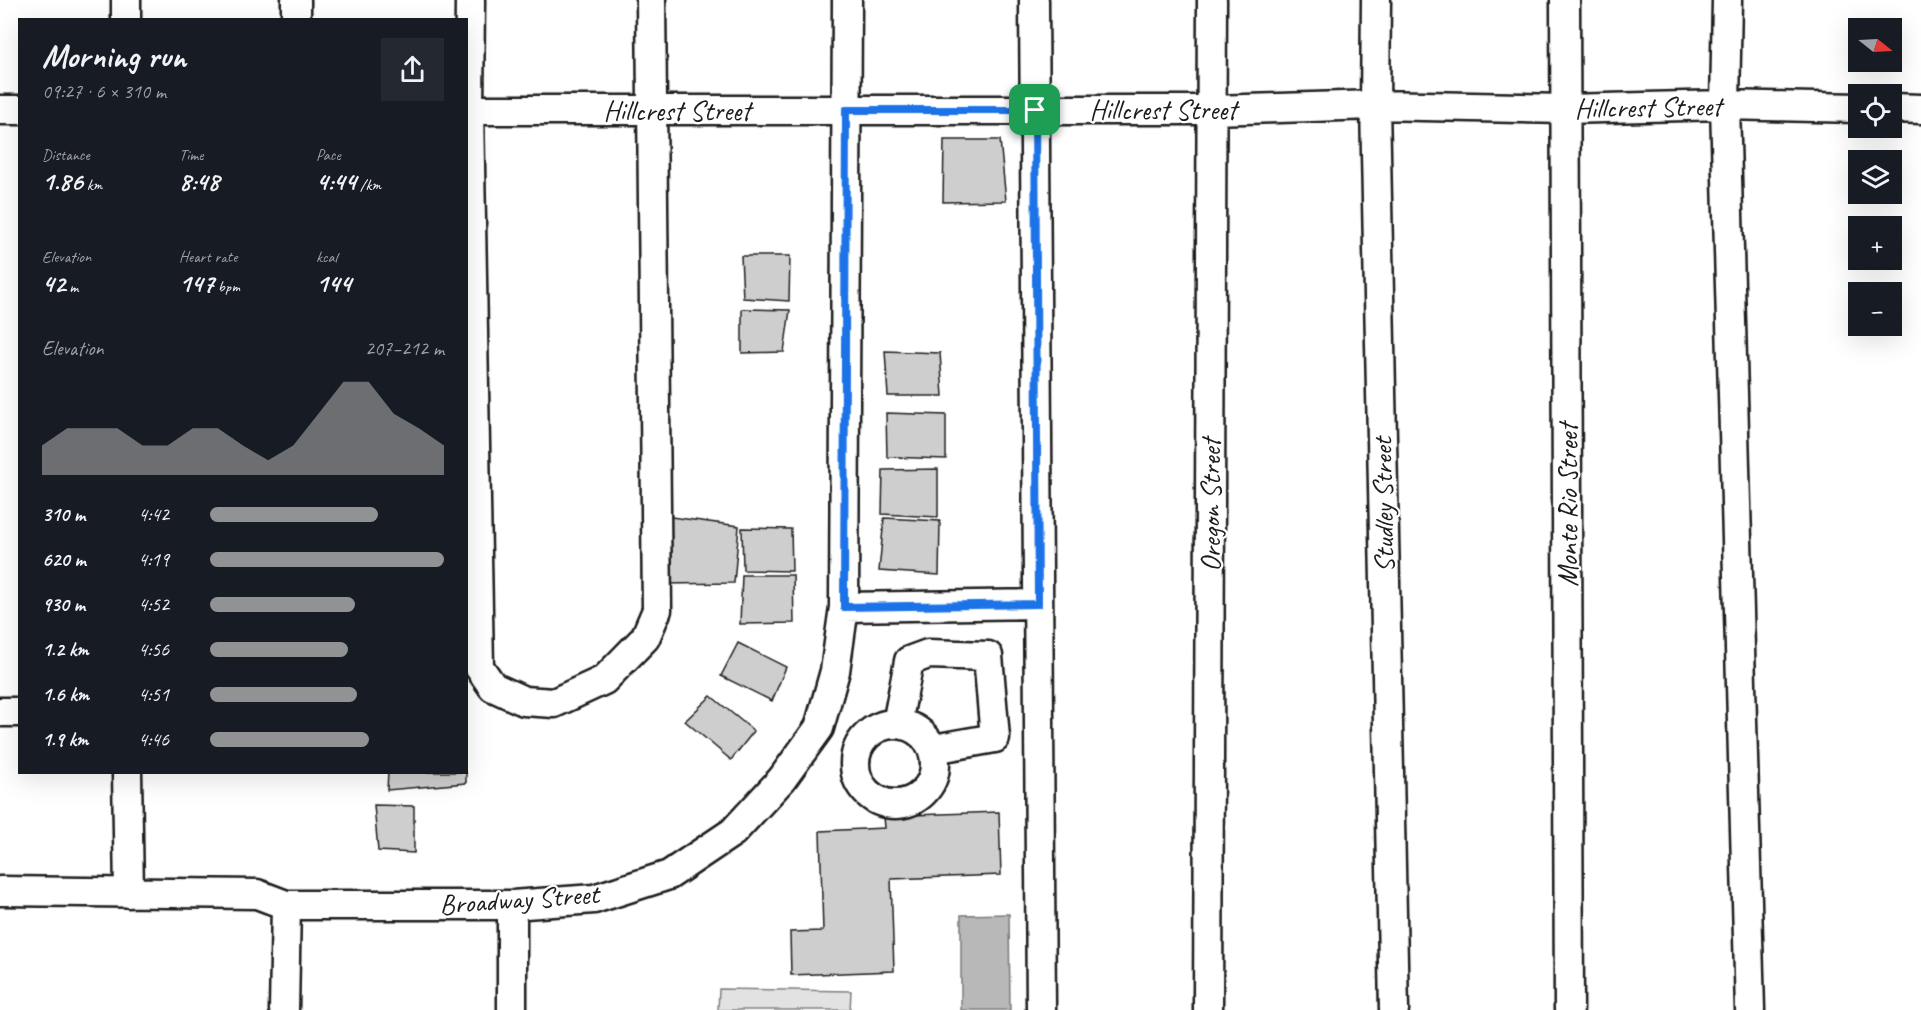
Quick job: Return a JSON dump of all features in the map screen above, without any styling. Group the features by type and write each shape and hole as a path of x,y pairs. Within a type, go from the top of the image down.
{"street":[{"path":"126,0 126,18"},
{"path":"296,0 296,18"},
{"path":"470,0 468,110 479,667 494,687 524,701 555,703 604,680 645,638 657,610 651,0"},
{"name":"Broadway Street","path":"0,891 257,894 286,905 512,905 594,899 669,876 733,832 782,779 819,728 835,671 844,607 847,0"},
{"path":"1034,0 1041,1010"},
{"name":"Oregon Street","path":"1208,1010 1212,0"},
{"name":"Studley Street","path":"1376,0 1375,105 1394,1010"},
{"name":"Monte Rio Street","path":"1565,0 1569,1010"},
{"path":"1727,0 1725,105 1750,1010"},
{"name":"Hillcrest Street","path":"468,110 1212,110 1375,105 1565,109 1725,105 1848,108"},
{"path":"1902,108 1921,109"},
{"path":"0,110 18,110"},
{"path":"844,607 1038,604"},
{"path":"897,724 909,661 928,654 988,656 995,738 933,749"},
{"path":"0,712 18,712"},
{"path":"897,724 918,731 927,739 933,749 936,762 934,775 928,787 919,796 907,802 894,804 880,801 869,794 861,784 856,772 856,759 859,746 866,736 875,729 897,724"},
{"path":"819,728 859,746"},
{"path":"127,774 129,893"},
{"path":"285,1010 286,905"},
{"path":"512,905 512,1010"}],"shaded area":[{"path":"1009,914 1010,1010 961,1010 961,915"},
{"path":"719,989 851,991 850,1010 718,1010"}],"building":[{"path":"944,140 1000,140 1006,201 943,202"},
{"path":"741,256 790,256 789,301 743,298"},
{"path":"742,309 790,310 784,352 742,353"},
{"path":"885,351 940,353 943,396 888,396"},
{"path":"886,413 946,415 946,459 887,457"},
{"path":"938,469 938,517 882,514 883,470"},
{"path":"671,517 739,526 734,583 666,584"},
{"path":"884,518 940,521 939,575 879,571"},
{"path":"742,528 791,529 792,571 743,570"},
{"path":"742,575 793,575 794,623 740,624"},
{"path":"738,643 786,667 772,701 721,676"},
{"path":"711,696 754,731 731,760 685,721"},
{"path":"388,774 466,774 466,783 387,790"},
{"path":"374,805 414,806 414,853 378,851"},
{"path":"999,812 1001,875 891,879 894,971 791,975 790,932 823,931 820,831 885,828 884,816"}],"route":[{"path":"846,110 1035,110 1038,604 844,607 846,110"}]}
